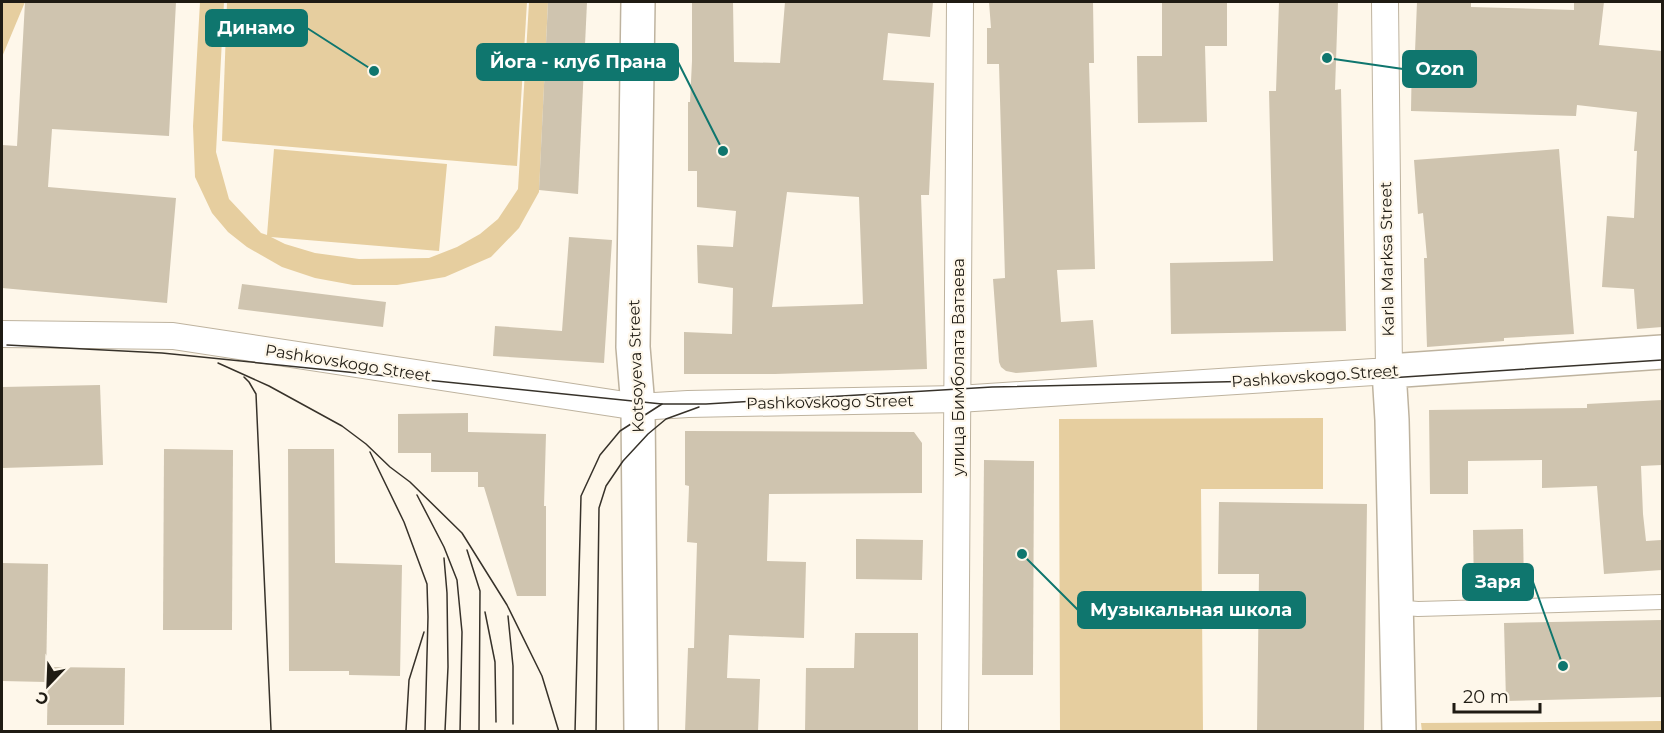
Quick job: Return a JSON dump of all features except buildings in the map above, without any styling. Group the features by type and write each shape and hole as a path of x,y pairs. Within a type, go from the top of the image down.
{"street":[{"name":"Kotsoyeva Street","path":"638,2 633,347 638,407 641,732"},
{"name":"улица Бимболата Ватаева","path":"955,732 960,2"},
{"name":"Karla Marksa Street","path":"1385,2 1389,371 1399,732"},
{"name":"Pashkovskogo Street","path":"2,334 173,336 638,407 958,399 1662,352"}],"lane":[{"path":"1395,607 1418,609 1662,602"}],"shaded area":[{"path":"2,2 25,2 2,57"},
{"path":"200,2 224,2 216,152 229,199 261,233 267,235 274,149 447,164 439,251 271,237 315,253 359,259 429,258 457,247 480,234 498,219 518,189 529,2 548,2 539,192 519,228 491,257 445,277 397,285 353,285 315,278 282,267 247,247 228,232 212,213 195,177 193,126"},
{"path":"227,2 527,2 517,166 222,141"},
{"path":"1323,418 1323,489 1201,489 1203,731 1060,731 1059,419"},
{"path":"1662,721 1662,732 1422,732 1421,723"}],"tram line":[{"path":"7,345 162,353 662,404 706,404 992,387 1389,378 1662,360"},
{"path":"218,363 269,386 342,426 410,482 462,533 507,605 542,676 559,732"},
{"path":"244,377 256,394 271,730"},
{"path":"575,732 581,496 600,455 620,431 662,404"},
{"path":"596,732 599,508 606,486 623,461 648,434 666,419 699,407"},
{"path":"370,452 404,522 427,584 425,731"},
{"path":"417,495 444,547 457,580 462,632 460,732"},
{"path":"467,550 480,591 479,732"},
{"path":"444,558 448,667 445,731"},
{"path":"485,612 495,662 496,722"},
{"path":"508,616 513,666 513,724"},
{"path":"406,730 409,680 424,632"}],"place":[{"name":"Ozon","path":"1327,58"},
{"name":"Динамо","path":"374,71"},
{"name":"Йога - клуб Прана","path":"723,151"},
{"name":"Музыкальная школа","path":"1022,554"},
{"name":"Заря","path":"1563,666"}]}
